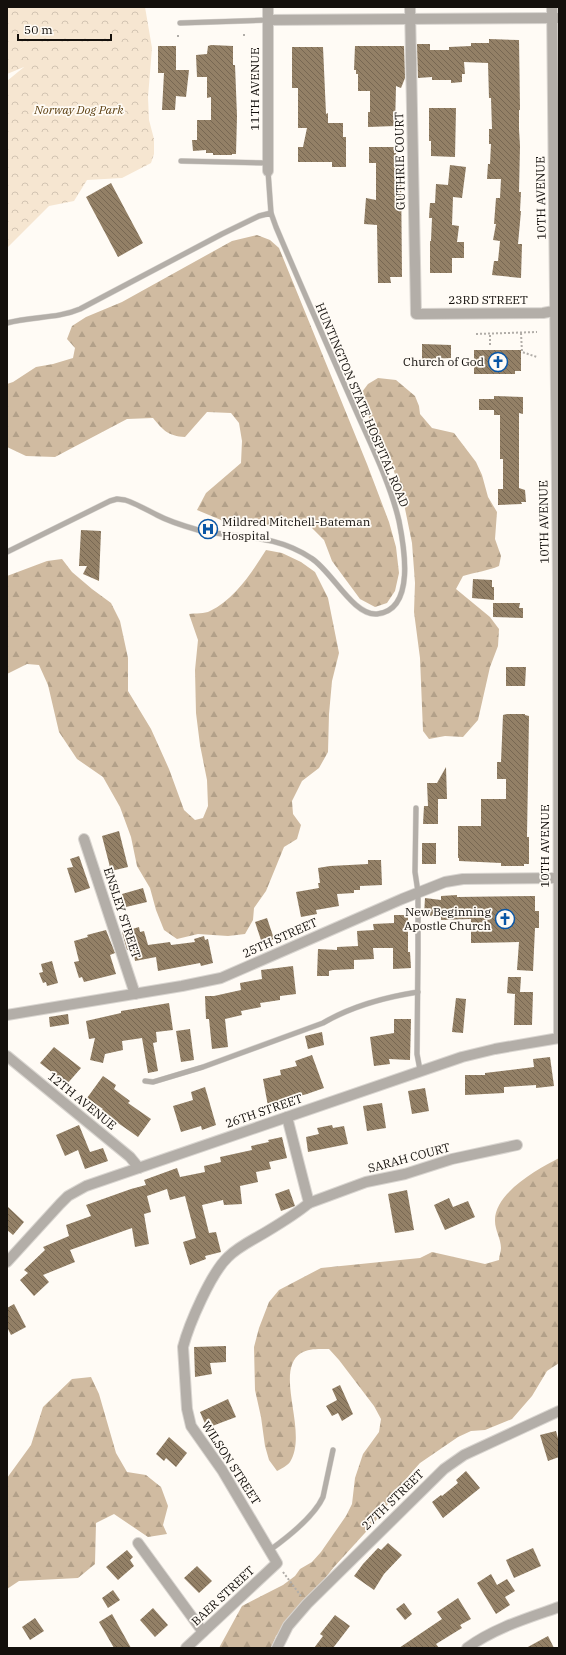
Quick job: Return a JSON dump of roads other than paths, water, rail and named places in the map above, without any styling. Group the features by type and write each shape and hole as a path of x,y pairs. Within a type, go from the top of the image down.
{"street":[{"name":"11TH AVENUE","path":"268,7 268,167"},
{"name":"GUTHRIE COURT","path":"410,7 416,314"},
{"name":"10TH AVENUE","path":"552,7 556,18 559,1038"},
{"path":"268,20 556,18"},
{"name":"23RD STREET","path":"416,314 542,313 557,311"},
{"name":"ENSLEY STREET","path":"84,839 135,994"},
{"name":"25TH STREET","path":"7,1015 207,982 221,978 418,892 445,882 464,879 559,878"},
{"name":"26TH STREET","path":"7,1262 68,1196 86,1186 420,1070 488,1050 559,1038"},
{"name":"12TH AVENUE","path":"7,1056 130,1157 139,1168"},
{"path":"287,1117 309,1203"},
{"name":"SARAH COURT","path":"309,1203 366,1182 405,1174 452,1159 517,1145"},
{"name":"WILSON STREET","path":"277,1563 222,1470 191,1426 187,1409 183,1347 185,1339 202,1301 219,1267 239,1248 275,1227 309,1203"},
{"name":"27TH STREET","path":"277,1648 288,1626 307,1604 444,1469 464,1455 559,1411"},
{"path":"138,1543 203,1632"},
{"name":"BAER STREET","path":"186,1648 277,1563"},
{"path":"468,1648 480,1640 505,1628 559,1607"}],"lane":[{"path":"180,23 268,20"},
{"path":"181,161 268,167"},
{"name":"HUNTINGTON STATE HOSPITAL ROAD","path":"7,552 110,501 117,499 126,500 171,522 184,526 215,533 263,538 289,546 320,565 354,604 365,612 378,614 385,612 393,608 398,602 404,589 405,580 402,538 395,507 276,227 271,213 268,167"},
{"path":"7,323 32,318 60,316 80,309 222,234 259,216 271,213"},
{"path":"416,808 415,872 418,892 417,1054 420,1070"},
{"path":"145,1081 153,1082 202,1067 323,1023 354,1007 418,992"},
{"path":"270,1550 291,1534 314,1512 320,1504 323,1497 332,1450"}],"place":[{"name":"Church of God","path":"498,362"},
{"name":"Mildred Mitchell-Bateman Hospital","path":"208,529"},
{"name":"New Beginning Apostle Church","path":"505,919"}],"park label":[{"name":"Norway Dog Park","path":"79,110"}]}
